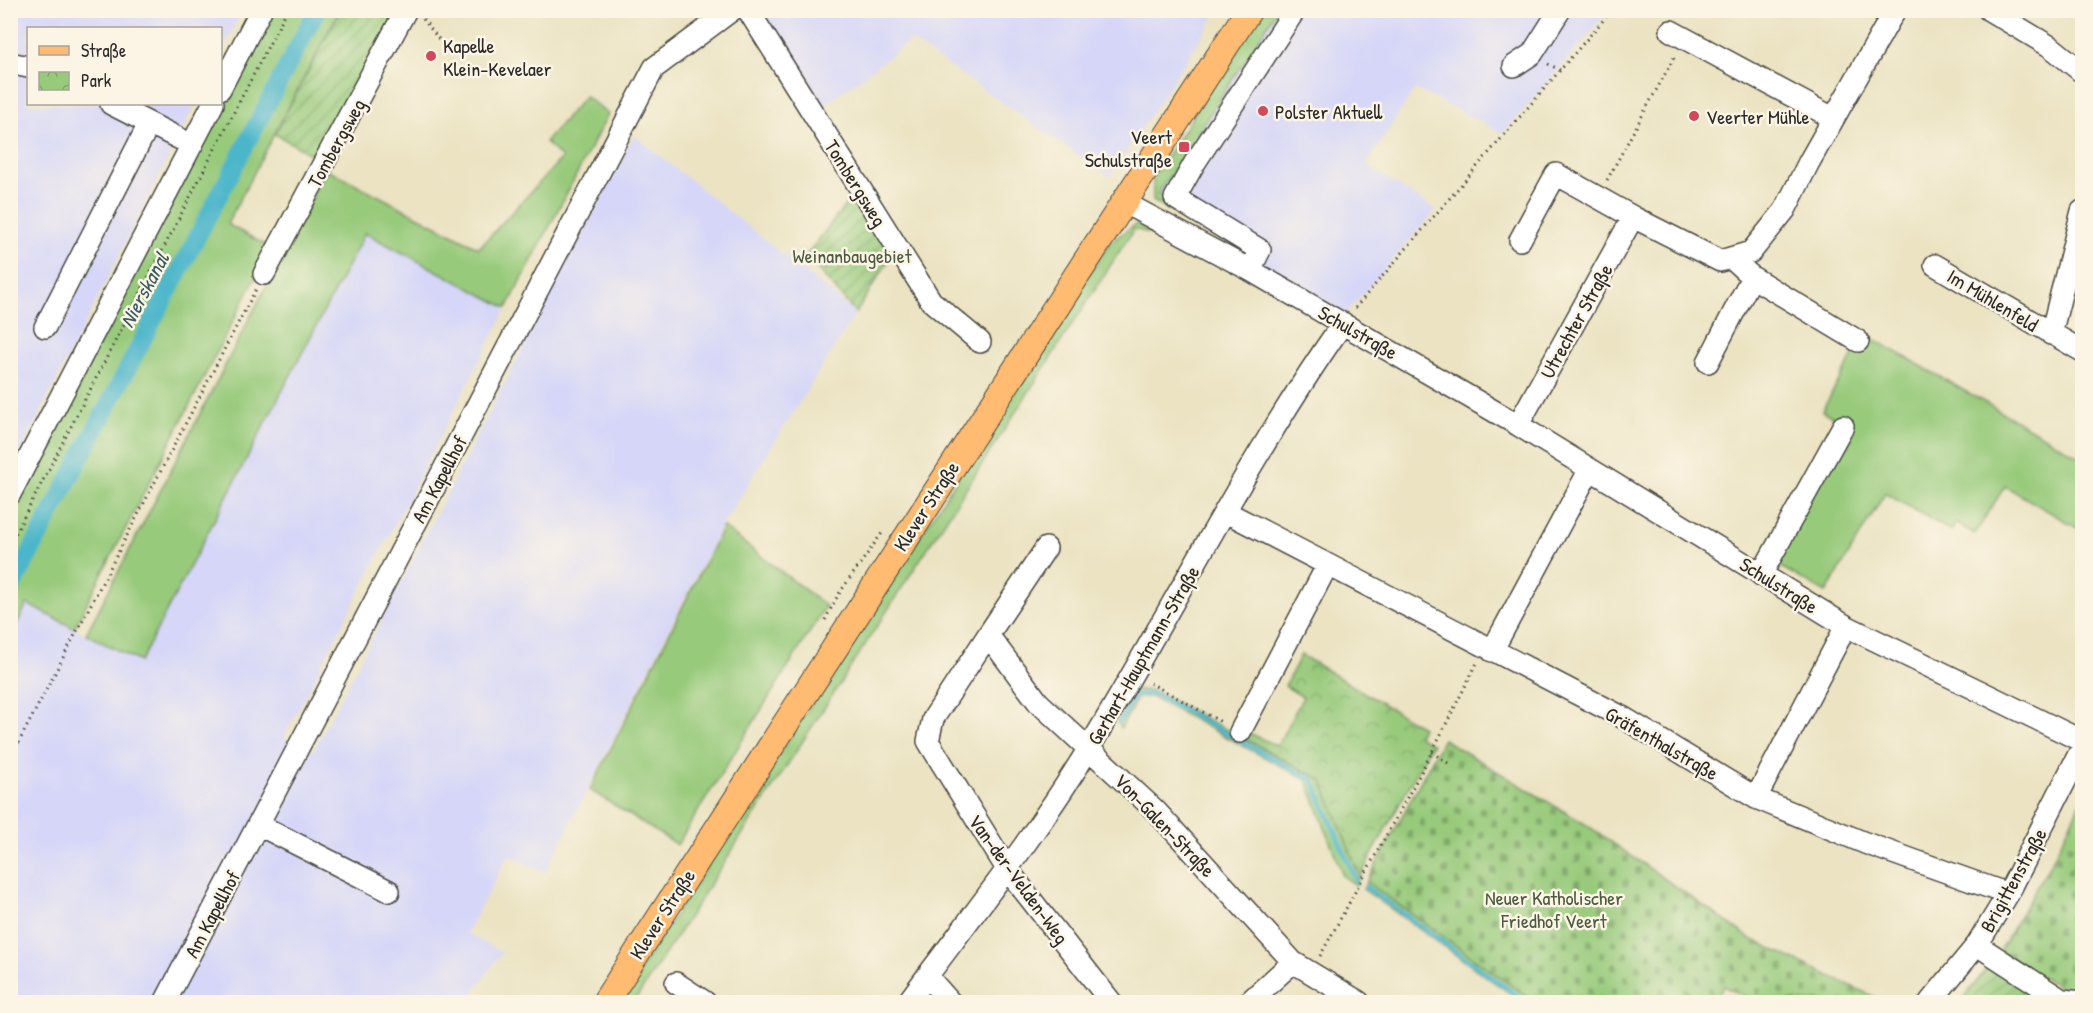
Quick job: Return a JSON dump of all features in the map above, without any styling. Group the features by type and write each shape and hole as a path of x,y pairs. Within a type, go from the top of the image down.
{"main road":[{"name":"Klever Straße","path":"604,1002 1249,10"}],"street":[{"path":"222,85 261,10"},
{"name":"Tombergsweg","path":"264,274 369,84 406,10"},
{"name":"Am Kapellhof","path":"165,1002 654,68 732,10"},
{"name":"Tombergsweg","path":"748,10 931,301 980,342"},
{"path":"1250,270 1260,250 1175,198 1194,164 1295,10"},
{"path":"1515,66 1532,54 1560,10"},
{"path":"1520,240 1556,174 1633,217 1720,261 1751,252 1785,210 1833,118 1895,10"},
{"path":"1989,10 2051,47 2082,72"},
{"path":"1678,34 1833,118"},
{"path":"10,63 27,67"},
{"path":"113,105 192,145"},
{"path":"10,494 212,105"},
{"path":"45,327 149,124"},
{"name":"Schulstraße","path":"1123,202 1250,270 1518,425 1846,627 2082,741"},
{"name":"Im Mühlenfeld","path":"2050,334 2082,211"},
{"name":"Utrechter Straße","path":"1518,425 1633,217"},
{"path":"1731,258 1752,277 1858,341"},
{"name":"Im Mühlenfeld","path":"1935,265 2082,351"},
{"path":"1708,362 1752,277"},
{"name":"Gerhart-Hauptmann-Straße","path":"908,1002 1007,869 1089,748 1310,369 1342,323"},
{"path":"1761,574 1843,426"},
{"path":"1488,649 1590,469"},
{"name":"Gräfenthalstraße","path":"1226,512 1624,718 1756,798 1865,843 2008,894"},
{"path":"988,635 1046,548"},
{"path":"1240,732 1327,566"},
{"path":"1756,798 1846,627"},
{"name":"Von-Galen-Straße","path":"988,635 1038,702 1156,811 1301,968 1359,1002"},
{"name":"Van-der-Velden-Weg","path":"988,635 933,719 928,741 1007,869 1111,1002"},
{"name":"Brigittenstraße","path":"1930,1002 1977,945 2008,894 2082,748"},
{"path":"259,825 389,891"},
{"path":"1977,945 2062,1000 2082,1002"},
{"path":"1249,1002 1301,968"},
{"path":"927,976 950,1002"},
{"path":"676,983 705,1002"}],"path":[{"path":"10,544 287,10"},
{"path":"420,10 424,24 441,42 456,48"},
{"path":"1342,323 1612,10"},
{"path":"1597,197 1678,34"},
{"path":"10,759 264,274"},
{"path":"1301,968 1432,752 1488,649"},
{"path":"1132,673 1240,732"},
{"path":"1432,752 1451,765"}],"shaded area":[{"path":"11,11 242,11 222,51 222,27 27,27 27,105 194,105 11,471"},
{"path":"759,11 1218,11 1110,177 911,40 821,108"},
{"path":"1277,11 1609,11 1503,133 1415,89 1366,165 1436,210 1346,313 1178,215 1158,194"},
{"path":"634,135 856,313 721,527 545,873 509,855 466,933 502,952 467,1002 11,1002 11,636 27,603 140,662 365,233 507,308 284,737 313,751"}],"green space":[{"path":"269,11 339,11 227,224 271,248 74,628 27,604 11,636 11,512"},
{"path":"340,11 401,11 319,159 275,134"},
{"path":"1260,11 1277,11 1158,194 1178,215 1153,201 1153,178"},
{"path":"585,96 608,114 507,308 365,233 140,662 86,634 327,169 479,248 562,158 545,142"},
{"name":"Weinanbaugebiet","path":"854,194 892,255 856,313 806,256"},
{"path":"1138,223 1160,236 1134,229 634,1002 619,1002 1110,242"},
{"path":"1865,334 2082,458 2082,531 2005,486 1975,534 1956,523 1951,531 1885,493 1826,593 1765,558 1841,420 1822,411"},
{"path":"723,527 826,606 677,845 590,790"},
{"path":"1301,655 1422,727 1418,736 1432,744 1360,877 1322,780 1242,737 1245,731 1277,746 1303,697 1285,686"},
{"path":"1134,689 1154,691 1322,780 1360,877 1356,885 1343,876 1307,780 1151,697 1138,697 1121,728 1116,721"},
{"name":"Neuer Katholischer Friedhof Veert","path":"1443,739 1585,824 1753,940 1885,1002 1755,1002 1723,986 1715,1002 1536,1002 1367,882"},
{"path":"2082,800 2082,994 2067,991 2004,955 2001,948 2053,859"},
{"path":"1367,882 1536,1002 1522,1002 1363,889"},
{"path":"1990,964 2053,1002 1961,1002"}],"waterway":[{"name":"Nierskanal","path":"10,591 317,10"},
{"path":"1120,721 1136,695 1154,694 1313,780 1356,880"},
{"path":"1366,887 1526,1002"}],"place":[{"name":"Kapelle Klein-Kevelaer","path":"431,56"},
{"name":"Polster Aktuell","path":"1263,111"},
{"name":"Veerter Mühle","path":"1694,116"},
{"name":"Veert Schulstraße","path":"1184,147"}]}
